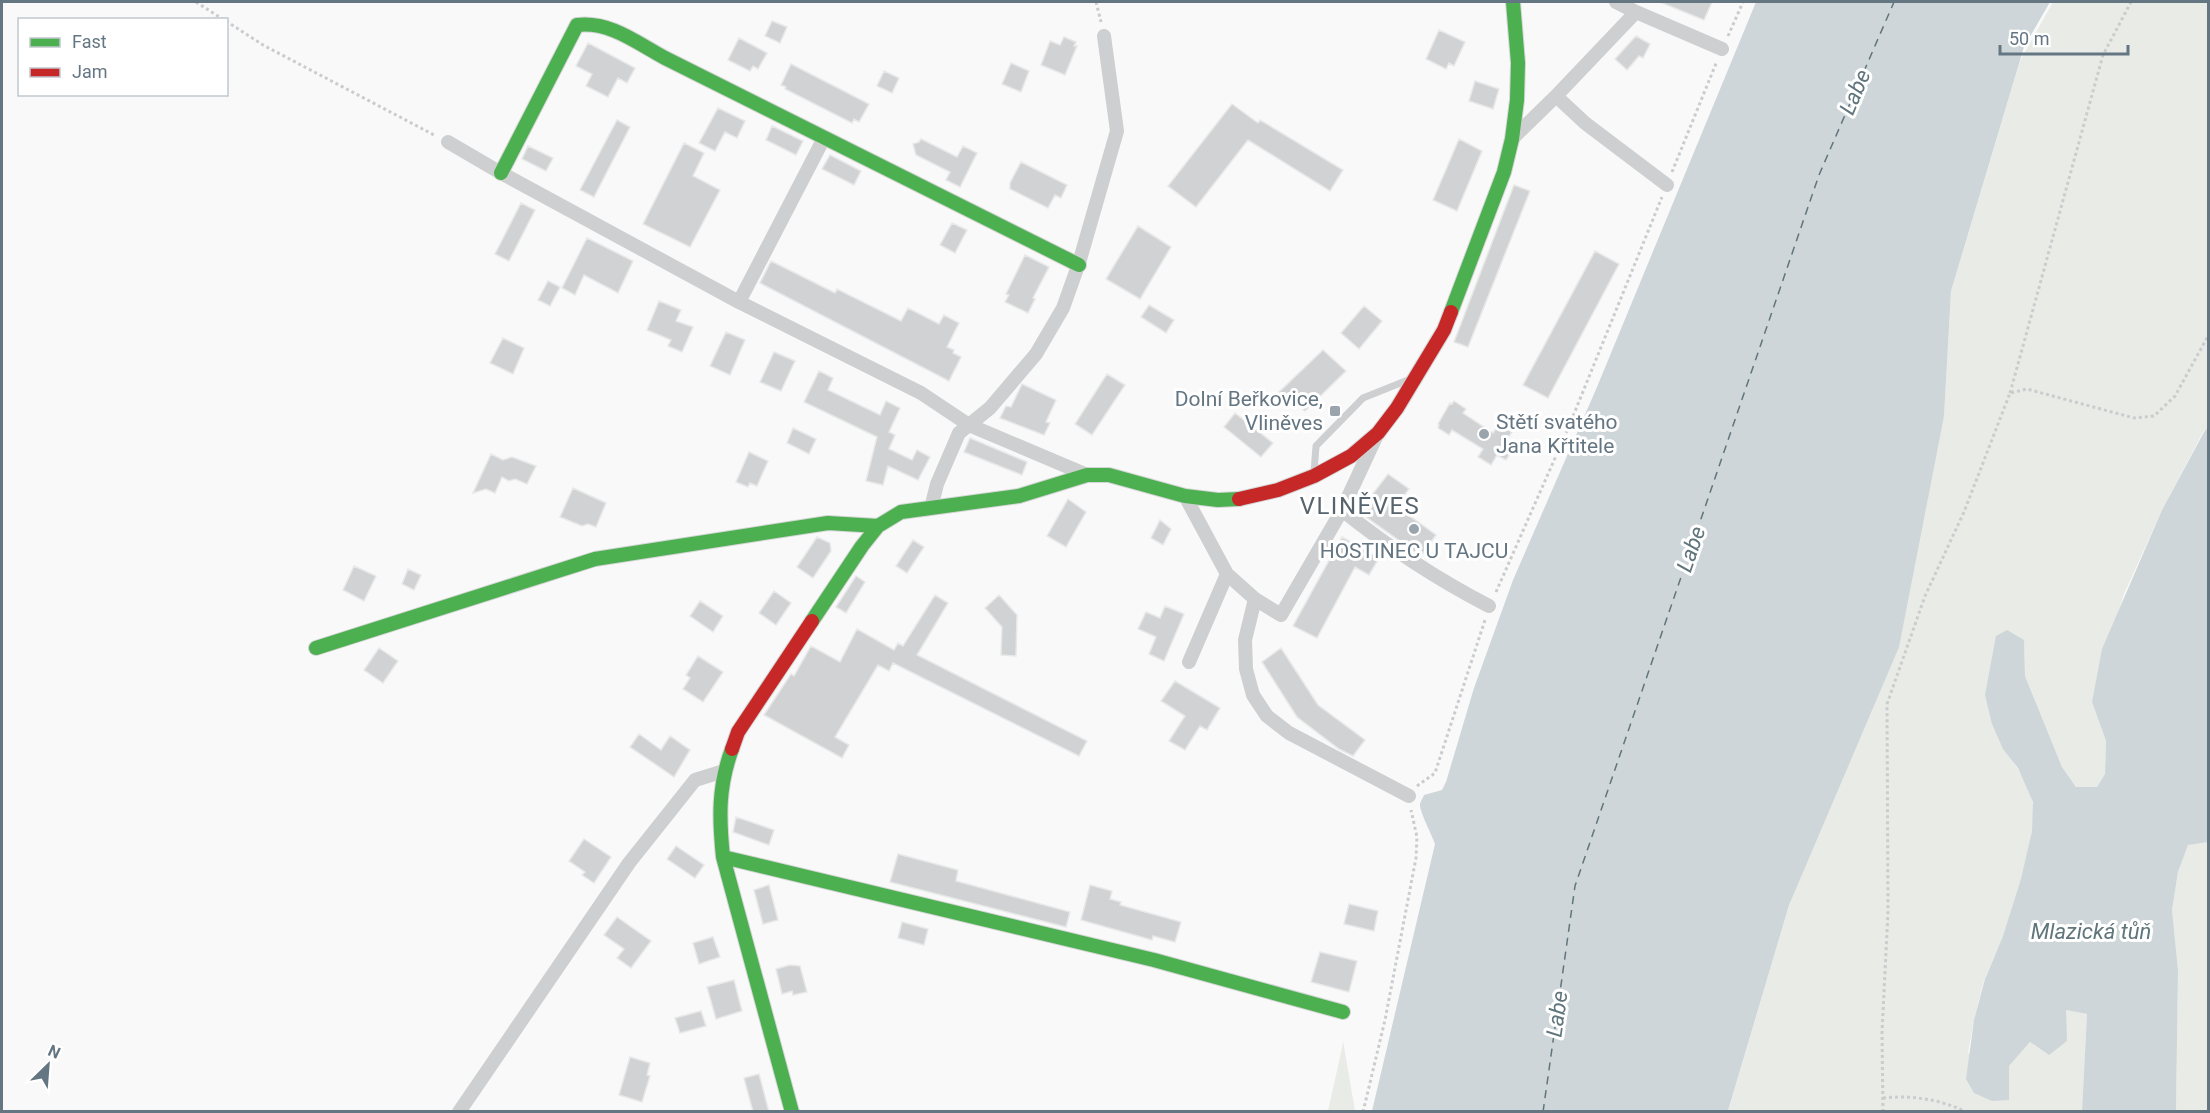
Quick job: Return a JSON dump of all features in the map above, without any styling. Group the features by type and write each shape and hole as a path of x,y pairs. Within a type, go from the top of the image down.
{"street":[{"path":"1185,496 1227,574 1255,599 1281,615 1342,510 1378,433 1416,378 1444,330 1453,309 1504,172 1512,139 1518,72 1513,2"},
{"path":"1616,2 1722,50"},
{"path":"1512,139 1636,12"},
{"path":"501,173 577,25 587,22 602,24 664,58 1079,265"},
{"path":"931,508 937,484 959,433 990,408 1036,354 1063,308 1079,265 1117,131 1104,36"},
{"path":"1556,96 1585,123 1666,185"},
{"path":"739,302 824,138"},
{"path":"448,142 739,302 921,393 969,425 1087,475"},
{"path":"792,1112 723,856 719,815 724,771 738,732 862,546 878,526 902,512 1019,496 1087,475 1109,475 1185,496 1218,500 1245,499 1278,490 1314,476 1351,456 1378,433"},
{"path":"1342,510 1383,543 1456,590 1489,606"},
{"path":"316,648 595,559 828,523 878,526"},
{"path":"1189,662 1227,574"},
{"path":"1255,599 1245,640 1246,669 1253,695 1267,716 1288,733 1409,796"},
{"path":"459,1112 629,863 695,780 724,771"},
{"path":"723,856 1154,960 1342,1012"}],"lane":[{"path":"1314,476 1316,446 1363,398 1416,378"}],"path":[{"path":"196,2 222,18"},
{"path":"1096,2 1104,36"},
{"path":"1363,1112 1385,1020 1416,858 1417,837 1414,817 1408,803 1409,796 1413,789 1435,773 1489,606 1567,431 1743,2"},
{"path":"1883,1112 1882,1032 1888,912 1887,704 1925,596 1964,512 2010,393 2103,55 2131,2"},
{"path":"228,22 263,45 448,142"},
{"path":"2010,393 2027,389 2134,418 2154,416 2175,396 2208,336"},
{"path":"1883,1098 1905,1096 1952,1105 1966,1112"}],"shaded area":[{"path":"2053,2 2208,2 2208,427 2203,432 2162,510 2124,594 2092,702 2106,741 2105,774 2097,787 2076,787 2062,767 2025,676 2024,640 2003,748 2022,775 2032,798 2031,836 2013,909 1984,981 1968,1053 2009,1066 2030,1042 2049,1055 2066,1010 2087,1014 2082,1111 1728,1112 1789,905 1944,416 1951,291 2020,61"},
{"path":"2208,842 2208,1111 2176,1111 2178,970 2172,910 2178,872 2188,844"},
{"path":"1343,1041 1355,1111 1328,1111 1342,1048"}],"water":[{"name":"Labe","path":"1756,2 2050,2 2024,47 1951,291 1944,416 1899,647 1789,905 1728,1111 1372,1111 1435,844 1420,803 1424,795 1442,790 1446,782 1474,688 1513,580 1597,387"},
{"name":"Mlazická tůň","path":"2208,427 2208,842 2188,845 2178,872 2172,910 2178,970 2176,1111 2082,1111 2087,1014 2066,1010 2067,1041 2049,1055 2030,1042 2009,1066 2009,1100 1992,1101 1974,1093 1966,1079 1974,1020 1985,979 2003,936 2021,879 2032,831 2033,802 2018,768 2003,749 1992,724 1985,695 1996,636 2007,630 2024,640 2025,676 2062,767 2076,787 2097,787 2105,774 2106,741 2092,702 2102,649 2162,510"}],"building":[{"path":"1660,2 1712,2 1704,20"},
{"path":"772,21 787,27 780,43 765,36"},
{"path":"1439,30 1465,42 1454,66 1449,63 1446,69 1426,59"},
{"path":"1636,36 1650,44 1643,58 1639,56 1627,70 1615,59"},
{"path":"1064,37 1076,42 1074,46 1077,46 1065,75 1041,65 1050,41 1060,45"},
{"path":"739,38 767,53 758,69 753,66 750,71 728,60"},
{"path":"588,43 635,68 627,83 618,78 608,97 586,86 592,74 576,66"},
{"path":"1011,63 1029,71 1021,92 1002,84"},
{"path":"791,64 869,104 859,122 854,119 852,123 785,89 786,87 781,85"},
{"path":"884,71 899,78 892,93 877,86"},
{"path":"1475,81 1499,89 1493,109 1469,101"},
{"path":"1232,104 1258,123 1260,120 1343,170 1330,191 1248,140 1196,207 1168,186"},
{"path":"718,108 745,121 737,138 725,132 715,151 699,143"},
{"path":"617,120 630,127 594,197 580,190"},
{"path":"772,126 803,141 796,155 766,140"},
{"path":"921,139 957,157 963,146 977,153 960,187 946,180 950,172 916,155 913,144"},
{"path":"1459,139 1482,151 1457,211 1433,200"},
{"path":"684,143 704,153 693,176 720,190 690,247 643,224"},
{"path":"528,146 553,158 546,171 522,159"},
{"path":"830,155 861,171 854,185 822,169"},
{"path":"1021,162 1067,185 1061,198 1055,195 1048,208 1010,189 1010,183"},
{"path":"1514,185 1530,191 1468,347 1454,342"},
{"path":"521,203 535,210 509,261 495,254"},
{"path":"952,223 967,230 955,253 940,245"},
{"path":"1138,226 1171,247 1140,299 1106,279"},
{"path":"587,238 633,261 618,293 584,275 575,295 562,288"},
{"path":"1595,251 1619,264 1548,398 1523,385"},
{"path":"1025,255 1049,267 1028,313 1005,302 1009,295 1006,294"},
{"path":"771,261 835,293 837,289 901,321 908,308 939,324 944,315 959,323 947,347 961,357 949,381 760,283"},
{"path":"548,281 560,287 550,306 538,300"},
{"path":"659,301 681,310 676,321 693,327 682,352 668,346 671,340 647,330"},
{"path":"1149,305 1174,320 1166,333 1141,317"},
{"path":"1364,306 1382,321 1359,349 1341,333"},
{"path":"726,332 745,340 730,375 710,366"},
{"path":"503,338 524,348 513,374 490,363"},
{"path":"1323,350 1346,371 1305,411 1279,392"},
{"path":"774,352 795,361 781,391 760,382"},
{"path":"819,371 833,378 828,390 880,415 886,401 900,408 889,432 895,435 889,449 912,460 917,450 930,457 918,480 888,466 883,485 866,481 877,437 804,402"},
{"path":"1107,374 1125,385 1092,435 1075,424"},
{"path":"1022,384 1056,400 1046,422 1050,423 1044,435 1000,418 1006,406 1011,407"},
{"name":"Stětí svatého Jana Křtitele","path":"1454,401 1466,409 1463,413 1493,433 1499,424 1512,432 1505,442 1514,448 1506,460 1497,455 1491,465 1478,457 1483,449 1452,430 1449,435 1438,428 1450,403"},
{"path":"1235,413 1273,443 1261,457 1224,427"},
{"path":"793,428 816,439 809,454 787,443"},
{"path":"970,438 1027,462 1022,475 964,452"},
{"path":"749,452 768,461 757,486 750,483 748,487 736,482"},
{"path":"491,454 503,460 512,457 536,466 527,484 515,479 509,481 502,477 495,493 486,489 473,493"},
{"path":"1388,474 1409,489 1396,506 1436,535 1421,556 1359,512"},
{"path":"573,488 606,503 596,527 588,524 582,526 560,517"},
{"path":"1068,499 1086,512 1066,547 1047,536"},
{"path":"1160,520 1171,529 1163,545 1151,538"},
{"path":"817,537 830,543 831,551 813,578 797,567"},
{"path":"1342,537 1379,558 1369,575 1355,567 1317,638 1293,626"},
{"path":"913,540 924,547 907,573 896,566"},
{"path":"354,566 376,576 364,601 343,590"},
{"path":"408,569 421,575 414,590 402,584"},
{"path":"856,576 865,582 846,613 836,607"},
{"path":"774,591 791,603 776,625 759,613"},
{"path":"935,595 948,603 917,655 1087,741 1079,756 893,663 889,671 878,665 835,737 849,745 842,758 764,715 791,674 794,676 811,646 840,662 857,629 894,650 898,643 903,646"},
{"path":"999,595 1017,615 1016,656 1001,655 1002,627 985,608"},
{"path":"700,601 723,616 713,632 690,616"},
{"path":"1165,606 1184,614 1164,661 1149,654 1156,637 1138,629 1146,612 1160,618"},
{"path":"379,648 398,661 383,683 364,670"},
{"path":"1281,648 1318,705 1365,740 1353,756 1339,749 1297,717 1262,662"},
{"path":"698,656 723,672 703,702 683,689 690,678 686,675"},
{"path":"1175,681 1220,708 1207,730 1200,726 1185,750 1169,741 1185,716 1161,701"},
{"path":"639,734 661,750 670,736 690,750 674,777 630,747"},
{"path":"736,817 774,830 769,845 733,832"},
{"path":"584,839 611,857 594,883 582,875 585,872 569,861"},
{"path":"676,846 704,865 695,878 667,859"},
{"path":"898,854 958,870 956,881 1070,912 1066,927 890,882"},
{"path":"769,885 778,920 763,924 754,890"},
{"path":"1090,885 1112,891 1110,899 1121,902 1120,905 1181,922 1175,942 1153,936 1152,940 1081,920"},
{"path":"1349,904 1378,911 1374,931 1344,924"},
{"path":"617,917 651,941 631,968 617,958 624,949 604,935"},
{"path":"902,922 928,929 924,945 898,938"},
{"path":"713,937 720,957 699,964 693,943"},
{"path":"1320,952 1357,961 1349,992 1311,982"},
{"path":"790,965 800,966 807,992 793,995 792,991 782,994 776,969"},
{"path":"734,980 742,1011 716,1019 707,987"},
{"path":"701,1011 706,1026 680,1033 675,1018"},
{"path":"630,1057 650,1063 647,1075 650,1076 642,1102 619,1095"},
{"path":"759,1074 769,1112 753,1112 744,1078"}],"ferry route":[{"path":"1543,1112 1575,886 1819,175 1894,2"}],"traffic: fast":[{"path":"1451,312 1504,172 1512,139 1517,100 1518,63 1513,2"},
{"path":"501,173 577,25 601,26 623,34 665,58 1079,265"},
{"path":"812,621 878,526 901,512 1019,496 1087,475 1109,475 1185,496 1218,500 1239,499"},
{"path":"316,648 595,559 828,523 878,526"},
{"path":"732,749 722,790 723,857 792,1112"},
{"path":"723,857 1154,960 1343,1012"}],"traffic: jam":[{"path":"1239,499 1278,490 1314,476 1351,456 1378,433 1397,408 1444,330 1451,312"},
{"path":"732,749 738,732 812,621"}],"place":[{"name":"Dolní Beřkovice, Vliněves","path":"1335,411"},
{"name":"Stětí svatého Jana Křtitele","path":"1484,434"},
{"name":"HOSTINEC U TAJCU","path":"1414,529"}],"district":[{"name":"VLINĚVES","path":"1360,506"}]}
